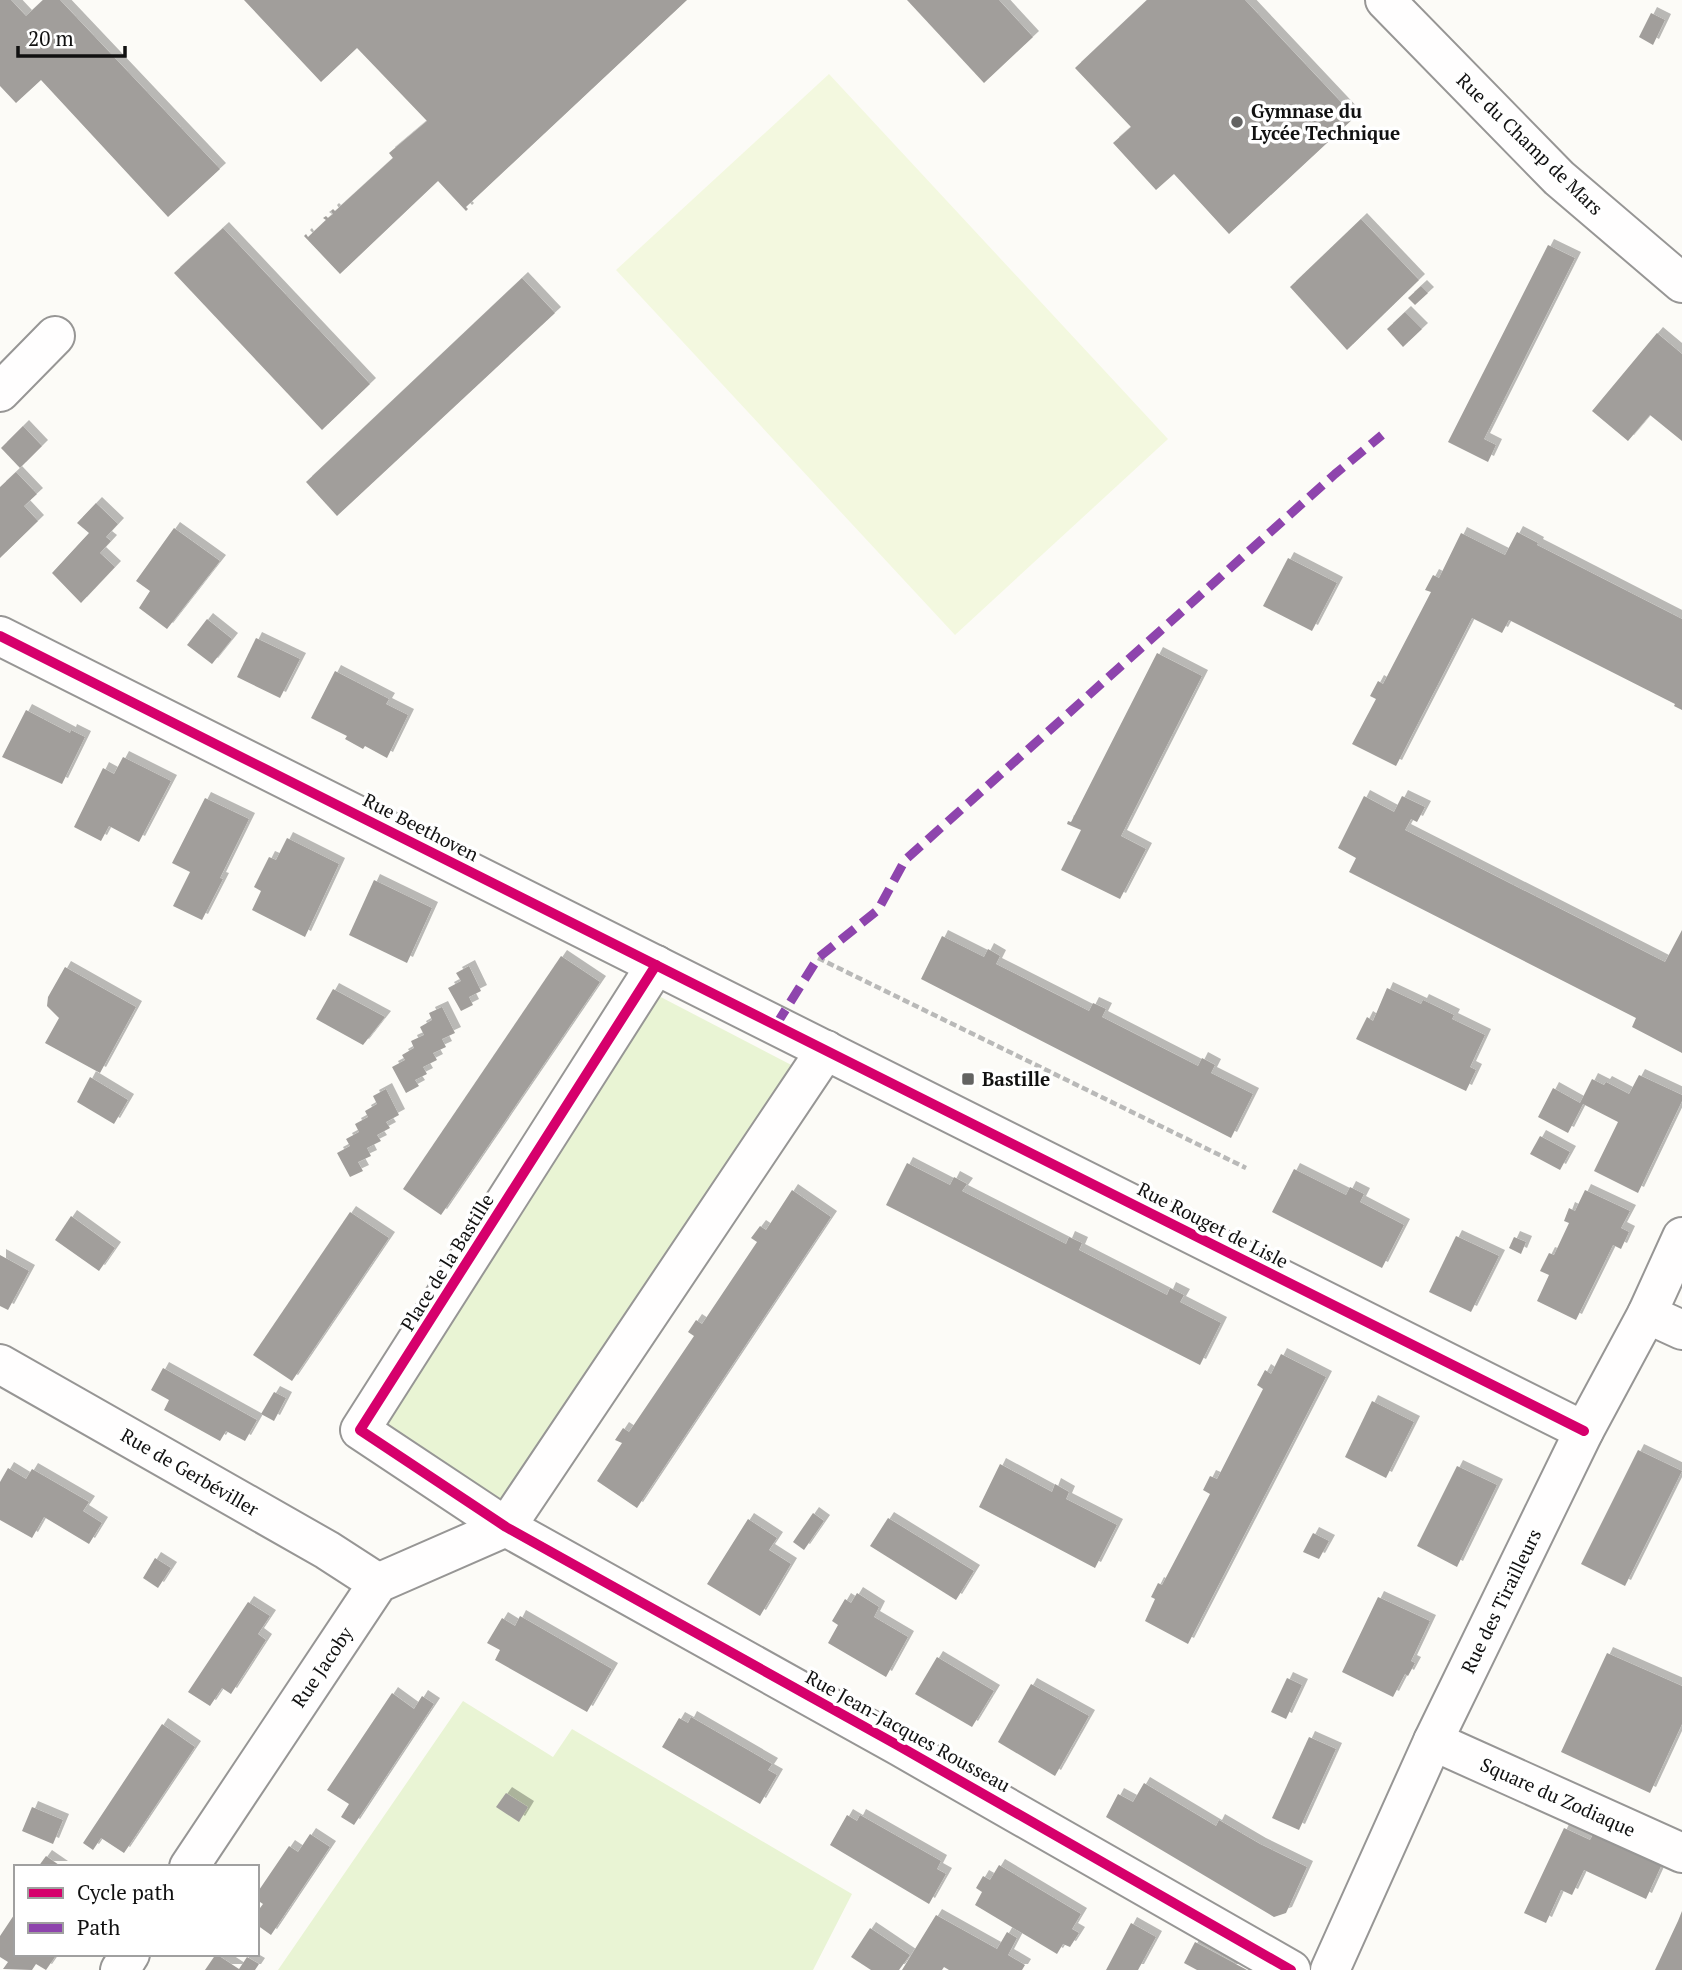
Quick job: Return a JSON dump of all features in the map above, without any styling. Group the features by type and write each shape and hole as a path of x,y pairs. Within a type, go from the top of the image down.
{"street":[{"name":"Rue du Champ de Mars","path":"1385,0 1559,177 1682,283"},
{"path":"0,392 55,336"},
{"name":"Rue Beethoven","path":"0,635 826,1051"},
{"name":"Place de la Bastille","path":"506,1527 360,1430 656,965"},
{"path":"378,1583 506,1527 826,1051"},
{"name":"Rue Rouget de Lisle","path":"826,1051 1584,1431"},
{"name":"Rue des Tirailleurs","path":"1329,1970 1433,1741 1584,1431 1647,1314 1682,1237"},
{"path":"1647,1314 1682,1330"},
{"name":"Rue de Gerbéviller","path":"0,1364 327,1550 378,1583"},
{"name":"Rue Jean-Jacques Rousseau","path":"506,1527 900,1746 1291,1970"},
{"name":"Rue Jacoby","path":"190,1865 378,1583"},
{"name":"Square du Zodiaque","path":"1433,1741 1682,1853"}],"path":[{"path":"818,958 1246,1168"}],"green space":[{"path":"829,74 1168,439 955,635 616,270"},
{"path":"653,993 801,1070 521,1512 381,1425"},
{"path":"463,1701 553,1757 572,1729 852,1894 813,1970 278,1970"}],"building":[{"path":"0,0 11,0 26,16 43,0 60,0 220,169 168,217 41,80 16,103 0,86"},
{"path":"244,0 687,0 466,207 466,211 438,181 340,274 304,236 306,234 308,237 326,220 323,218 333,214 333,209 335,211 393,158 389,153 427,121 357,48 321,82"},
{"path":"907,0 999,0 1033,37 984,83"},
{"name":"Gymnase du Lycée Technique","path":"1147,0 1245,0 1355,117 1229,234 1174,174 1156,190 1113,143 1131,127 1075,68"},
{"path":"1651,13 1665,20 1653,45 1639,37"},
{"path":"1361,219 1419,280 1347,350 1290,287"},
{"path":"223,228 370,384 322,430 174,273"},
{"path":"1548,245 1575,258 1484,439 1496,445 1488,462 1448,442"},
{"path":"522,278 555,313 337,516 306,482"},
{"path":"1421,286 1428,293 1415,305 1408,298"},
{"path":"1405,312 1422,329 1403,347 1387,329"},
{"path":"1657,333 1682,354 1682,441 1650,415 1628,441 1592,411"},
{"path":"23,426 42,446 20,468 1,448"},
{"path":"16,472 37,494 24,506 38,521 0,558 0,487"},
{"path":"96,503 118,524 106,537 111,541 100,553 115,567 81,603 52,573 89,533 77,523"},
{"path":"174,528 220,561 167,629 139,608 150,591 136,581"},
{"path":"1517,532 1538,543 1537,545 1682,619 1682,710 1509,620 1502,633 1472,618 1396,766 1352,744 1376,699 1370,696 1378,681 1383,684 1431,592 1425,590 1433,575 1439,578 1461,533 1505,555"},
{"path":"1288,558 1337,583 1312,631 1263,606"},
{"path":"207,619 232,639 212,664 187,645"},
{"path":"256,638 300,659 280,698 237,677"},
{"path":"1157,653 1202,676 1121,836 1146,849 1120,899 1061,870 1081,830 1067,824 1068,821 1071,822"},
{"path":"335,671 389,699 386,704 408,715 387,758 365,746 363,749 345,739 347,736 311,718"},
{"path":"26,710 70,733 71,730 85,737 62,784 2,757"},
{"path":"123,757 171,781 139,842 109,826 101,841 74,827 103,768 114,774"},
{"path":"1364,796 1394,812 1402,796 1425,807 1417,822 1411,819 1405,830 1665,962 1682,930 1682,1053 1632,1027 1636,1018 1349,872 1356,858 1338,848"},
{"path":"205,798 249,819 202,920 173,906 190,872 172,863"},
{"path":"287,838 339,864 305,937 252,910 261,891 254,887 269,857 276,860"},
{"path":"374,880 432,908 407,963 349,935"},
{"path":"942,936 984,957 988,949 1000,956 996,964 1089,1011 1093,1003 1106,1009 1102,1017 1198,1066 1202,1058 1215,1065 1211,1073 1253,1094 1231,1138 921,979"},
{"path":"561,956 600,982 441,1215 403,1189"},
{"path":"469,966 481,991 469,997 473,1005 461,1011 448,988 461,981 456,973"},
{"path":"65,967 136,1007 100,1073 45,1043 59,1018 47,1006 48,997"},
{"path":"1387,988 1421,1004 1423,1000 1454,1015 1452,1019 1485,1035 1470,1067 1476,1070 1466,1091 1356,1039 1367,1017 1373,1021"},
{"path":"333,989 385,1017 363,1045 316,1019"},
{"path":"442,1007 455,1033 442,1039 446,1047 433,1053 437,1060 423,1067 427,1074 415,1080 419,1086 406,1093 392,1067 405,1060 402,1055 414,1048 411,1041 424,1035 420,1027 432,1020 429,1013"},
{"path":"1639,1075 1682,1095 1682,1101 1638,1193 1594,1171 1618,1122 1583,1104 1568,1133 1538,1117 1553,1088 1580,1103 1592,1079 1604,1085 1606,1082 1629,1094"},
{"path":"90,1077 128,1100 114,1124 77,1102"},
{"path":"386,1089 399,1115 386,1122 390,1128 377,1135 381,1141 367,1148 371,1156 358,1162 363,1171 350,1177 337,1153 350,1146 346,1139 359,1132 355,1124 368,1117 365,1111 377,1104 373,1096"},
{"path":"1540,1136 1570,1152 1560,1170 1530,1154"},
{"path":"907,1163 950,1185 954,1177 967,1184 962,1191 1066,1244 1069,1237 1082,1243 1079,1250 1167,1295 1170,1288 1184,1295 1180,1302 1221,1323 1200,1365 886,1205"},
{"path":"1294,1169 1346,1195 1350,1187 1364,1194 1360,1202 1404,1225 1382,1268 1272,1212"},
{"path":"792,1190 831,1217 637,1508 597,1481 622,1443 615,1440 623,1428 629,1432 694,1336 688,1332 696,1320 702,1324 757,1242 751,1238 760,1226 766,1230"},
{"path":"1585,1190 1630,1211 1621,1228 1629,1232 1621,1249 1613,1245 1576,1320 1537,1301 1549,1275 1540,1271 1549,1253 1554,1255 1569,1223 1564,1221 1569,1208 1575,1211"},
{"path":"350,1212 389,1238 292,1381 253,1355"},
{"path":"71,1216 115,1248 99,1271 55,1240"},
{"path":"1456,1236 1499,1256 1471,1312 1429,1292"},
{"path":"1514,1237 1526,1242 1521,1254 1509,1248"},
{"path":"0,1255 29,1271 8,1310 0,1306"},
{"path":"1281,1354 1326,1377 1188,1644 1145,1621 1155,1599 1151,1597 1158,1583 1162,1585 1210,1494 1203,1490 1210,1476 1217,1479 1263,1389 1257,1385 1265,1370 1271,1374"},
{"path":"163,1368 257,1420 245,1441 226,1431 220,1441 164,1410 169,1400 151,1390"},
{"path":"274,1392 286,1398 274,1421 261,1414"},
{"path":"1372,1401 1414,1422 1386,1478 1345,1457"},
{"path":"1638,1450 1682,1471 1625,1586 1581,1564"},
{"path":"1000,1464 1052,1492 1055,1484 1069,1492 1066,1499 1117,1525 1095,1568 979,1507"},
{"path":"1457,1466 1497,1485 1457,1567 1417,1546"},
{"path":"8,1468 26,1479 32,1469 89,1502 83,1511 102,1523 89,1544 44,1517 32,1538 0,1520 0,1482"},
{"path":"813,1513 824,1521 804,1550 793,1542"},
{"path":"888,1518 974,1571 956,1600 870,1546"},
{"path":"748,1519 777,1538 769,1550 791,1564 760,1616 707,1584"},
{"path":"1313,1533 1329,1541 1319,1559 1303,1552"},
{"path":"155,1558 171,1568 158,1588 143,1578"},
{"path":"857,1593 879,1607 874,1617 908,1637 886,1677 828,1643 838,1625 832,1621 845,1599 851,1603"},
{"path":"1378,1597 1430,1621 1411,1661 1415,1663 1408,1676 1405,1674 1393,1697 1342,1672"},
{"path":"248,1602 270,1616 258,1634 266,1640 231,1694 222,1688 210,1706 188,1692"},
{"path":"520,1616 612,1669 587,1712 495,1660 500,1650 487,1643 502,1618 515,1626"},
{"path":"1607,1653 1682,1686 1682,1724 1650,1793 1561,1752"},
{"path":"937,1657 994,1691 972,1727 915,1694"},
{"path":"1287,1678 1302,1685 1286,1719 1271,1712"},
{"path":"1031,1684 1089,1716 1055,1776 998,1742"},
{"path":"392,1693 414,1709 422,1696 434,1704 354,1825 341,1817 349,1804 327,1790"},
{"path":"691,1717 772,1764 768,1770 777,1775 760,1804 662,1747 679,1718 688,1723"},
{"path":"162,1724 195,1747 124,1853 101,1838 93,1850 83,1843"},
{"path":"1309,1737 1336,1749 1299,1830 1272,1818"},
{"path":"1144,1783 1216,1826 1219,1820 1307,1867 1286,1913 1274,1917 1106,1817 1118,1794 1133,1802"},
{"path":"506,1793 528,1807 519,1822 496,1807"},
{"path":"32,1807 63,1820 53,1844 22,1831"},
{"path":"847,1815 857,1821 860,1815 941,1861 937,1869 946,1874 929,1904 830,1845"},
{"path":"1564,1828 1590,1840 1595,1831 1662,1864 1646,1899 1584,1870 1572,1895 1561,1890 1546,1923 1524,1913"},
{"path":"310,1834 330,1847 271,1935 259,1926 259,1909 263,1904 259,1901 259,1890 289,1846 298,1852"},
{"path":"46,1856 59,1865 39,1865"},
{"path":"999,1865 1081,1914 1072,1929 1079,1933 1070,1947 1063,1944 1057,1954 975,1905 982,1892 976,1888 983,1876 990,1880"},
{"path":"1682,1911 1682,1970 1655,1970 1678,1921"},
{"path":"14,1915 14,1956 56,1956 46,1970 36,1964 32,1970 3,1969 8,1962 0,1957 0,1936"},
{"path":"936,1915 997,1949 1007,1932 1017,1938 1008,1955 1025,1965 1022,1970 949,1970 944,1967 942,1970 902,1970"},
{"path":"1131,1923 1156,1937 1138,1970 1106,1970"},
{"path":"870,1928 910,1955 899,1970 871,1970 851,1957"},
{"path":"1195,1942 1247,1970 1197,1970 1184,1963"},
{"path":"215,1956 239,1969 247,1957 259,1964 255,1970 205,1970"}],"marked path":[{"path":"776,1025 818,958 878,910 905,860 1335,474 1382,435"}],"cycle path":[{"path":"0,636 1584,1431"},
{"path":"656,965 360,1430 506,1527 899,1746 1291,1970"}],"place":[{"name":"Gymnase du Lycée Technique","path":"1237,122"},
{"name":"Bastille","path":"968,1079"}]}
